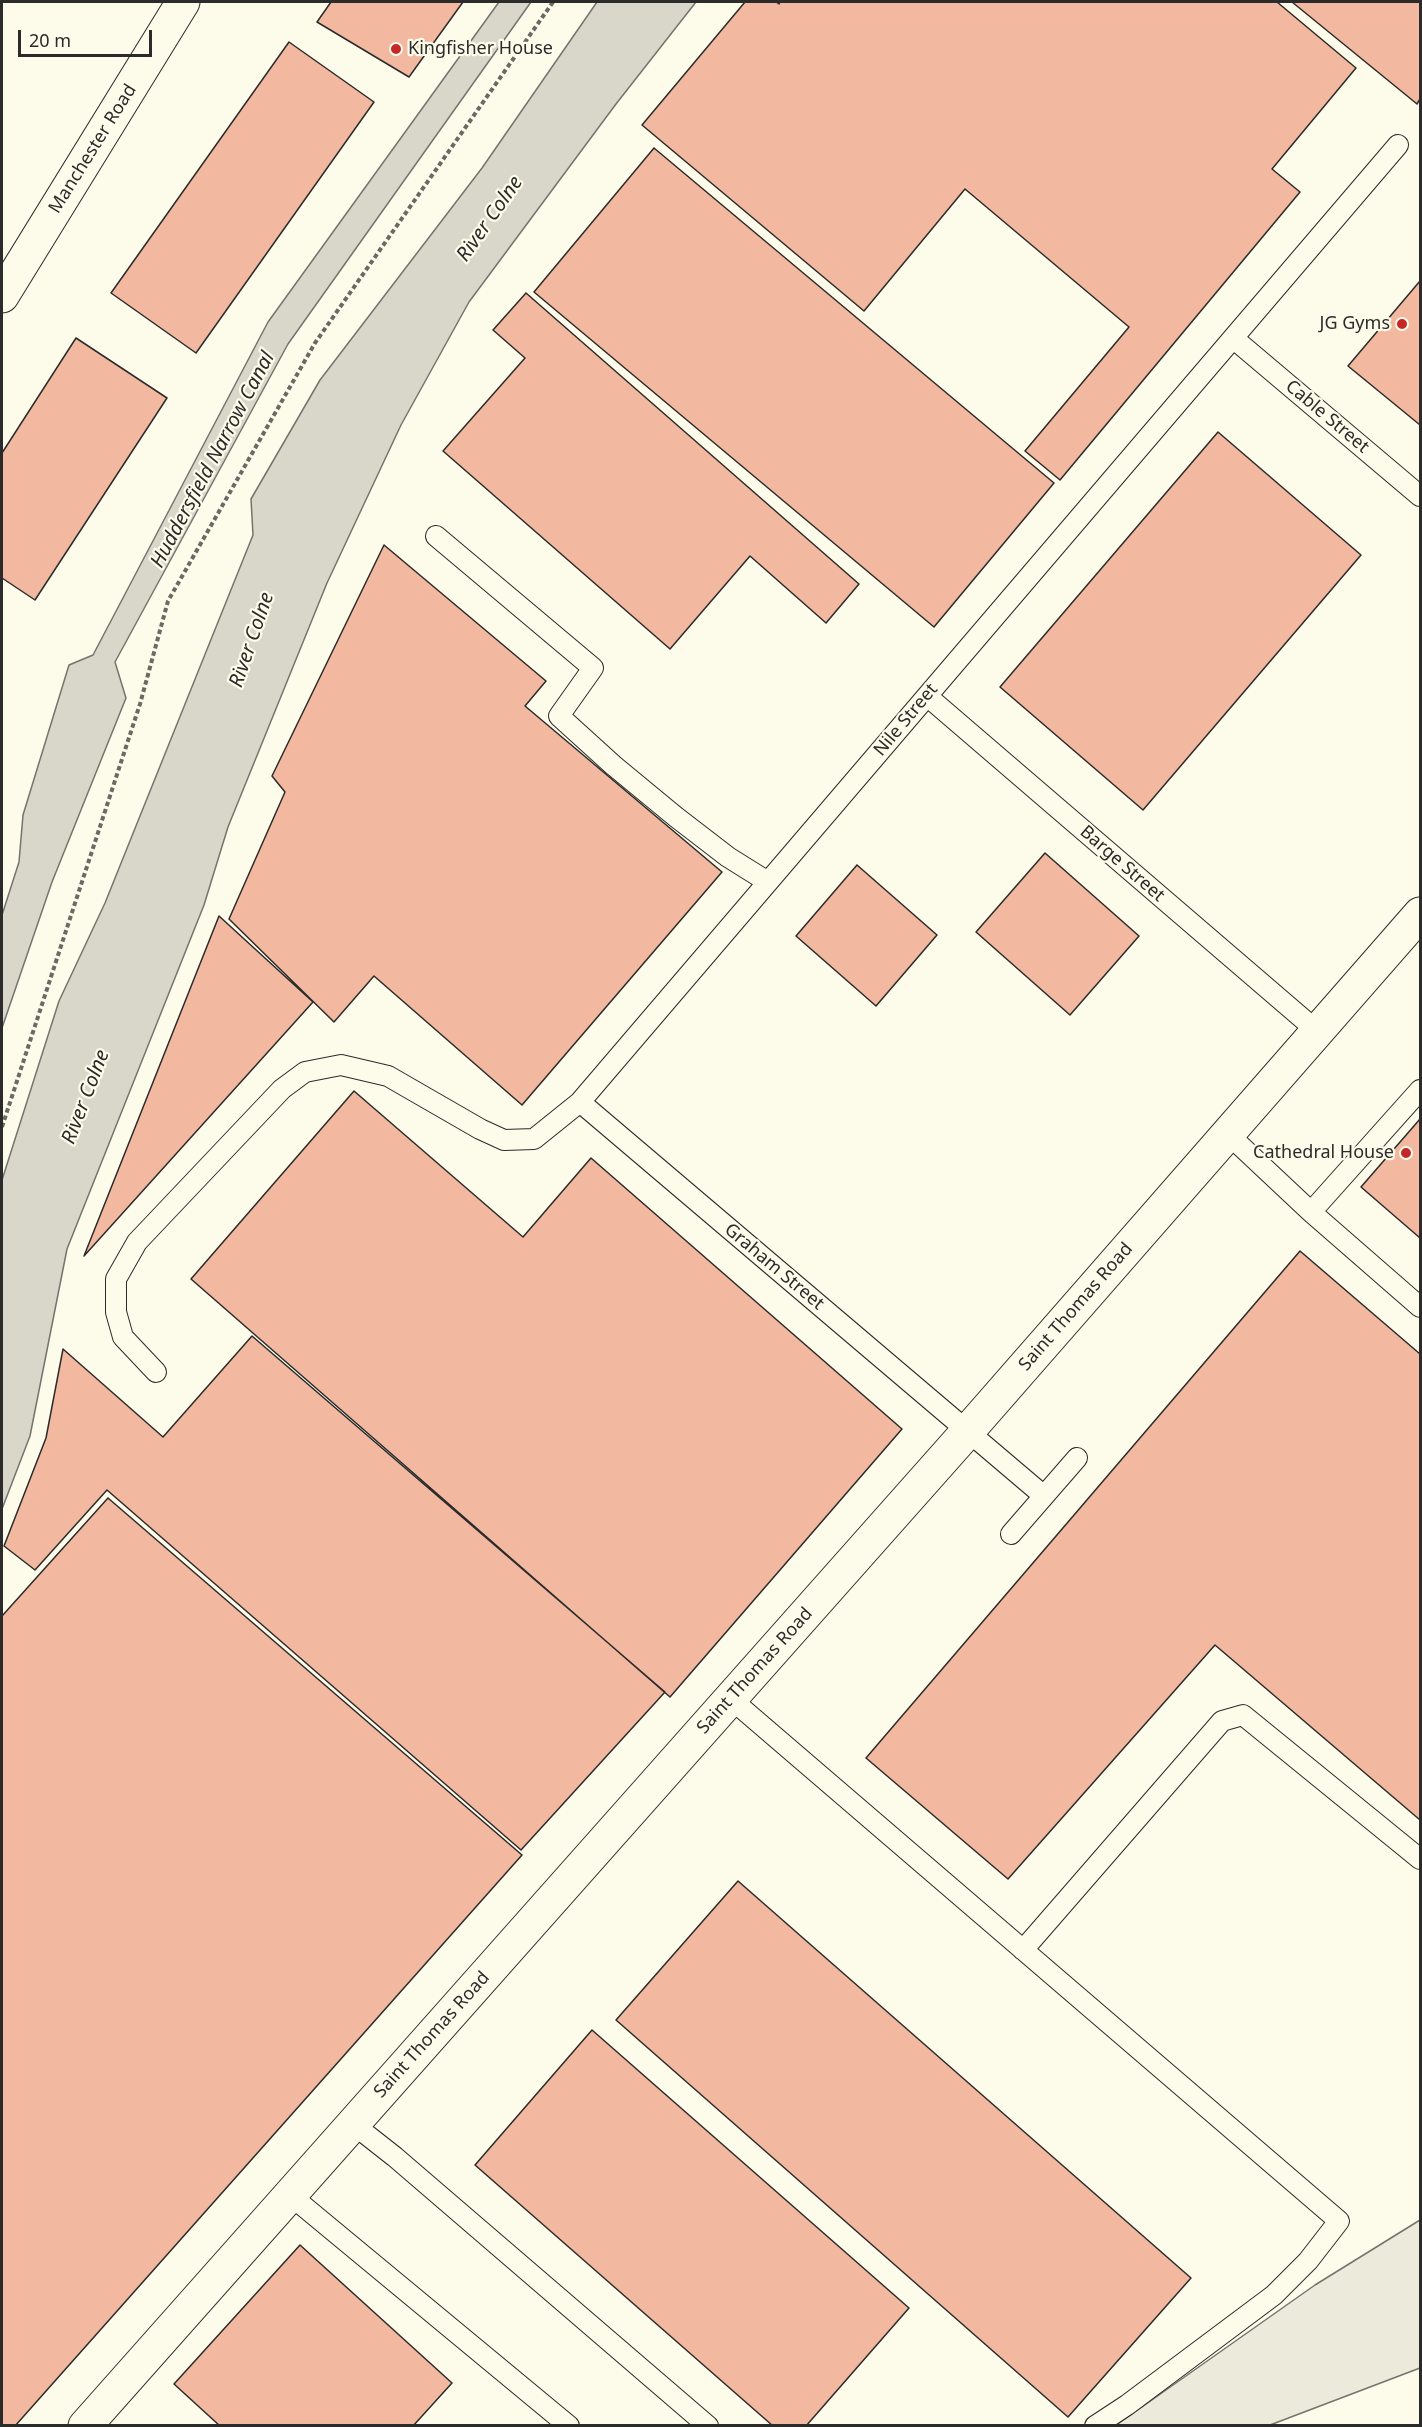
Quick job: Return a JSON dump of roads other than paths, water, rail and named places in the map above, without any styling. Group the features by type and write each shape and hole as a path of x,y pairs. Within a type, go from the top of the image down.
{"main road":[{"name":"Manchester Road","path":"2,296 183,2"},
{"name":"Saint Thomas Road","path":"85,2426 967,1432 1420,914"}],"lane":[{"name":"Nile Street","path":"156,1372 123,1337 116,1312 116,1279 137,1242 282,1089 305,1072 341,1065 388,1077 504,1140 534,1139 580,1102 1398,145"},
{"name":"Cable Street","path":"1233,338 1420,496"},
{"path":"436,536 593,668 559,716 613,765 676,817 728,857 768,882"},
{"name":"Barge Street","path":"927,696 1317,1031"},
{"path":"1311,1212 1420,1090"},
{"name":"Graham Street","path":"580,1102 1044,1496"},
{"path":"1228,1134 1311,1212 1420,1307"},
{"path":"1011,1534 1077,1458"},
{"path":"730,1699 1339,2221 1308,2261 1274,2295 1127,2405 1095,2426"},
{"path":"1023,1950 1222,1721 1244,1716 1420,1859"},
{"path":"353,2124 395,2157 708,2426"},
{"path":"290,2195 569,2426"}],"water":[{"name":"Huddersfield Narrow Canal","path":"499,2 531,2 288,344 115,662 126,698 52,882 2,1028 2,915 19,862 23,815 69,665 93,655 268,322"},
{"name":"River Colne","path":"597,2 696,2 616,104 469,302 401,425 327,583 228,827 204,905 67,1249 30,1436 2,1509 2,1180 59,1001 105,903 253,535 251,499 320,380 482,168"}],"place":[{"name":"Kingfisher House","path":"396,49"},
{"name":"JG Gyms","path":"1402,324"},
{"name":"Cathedral House","path":"1406,1153"}]}
